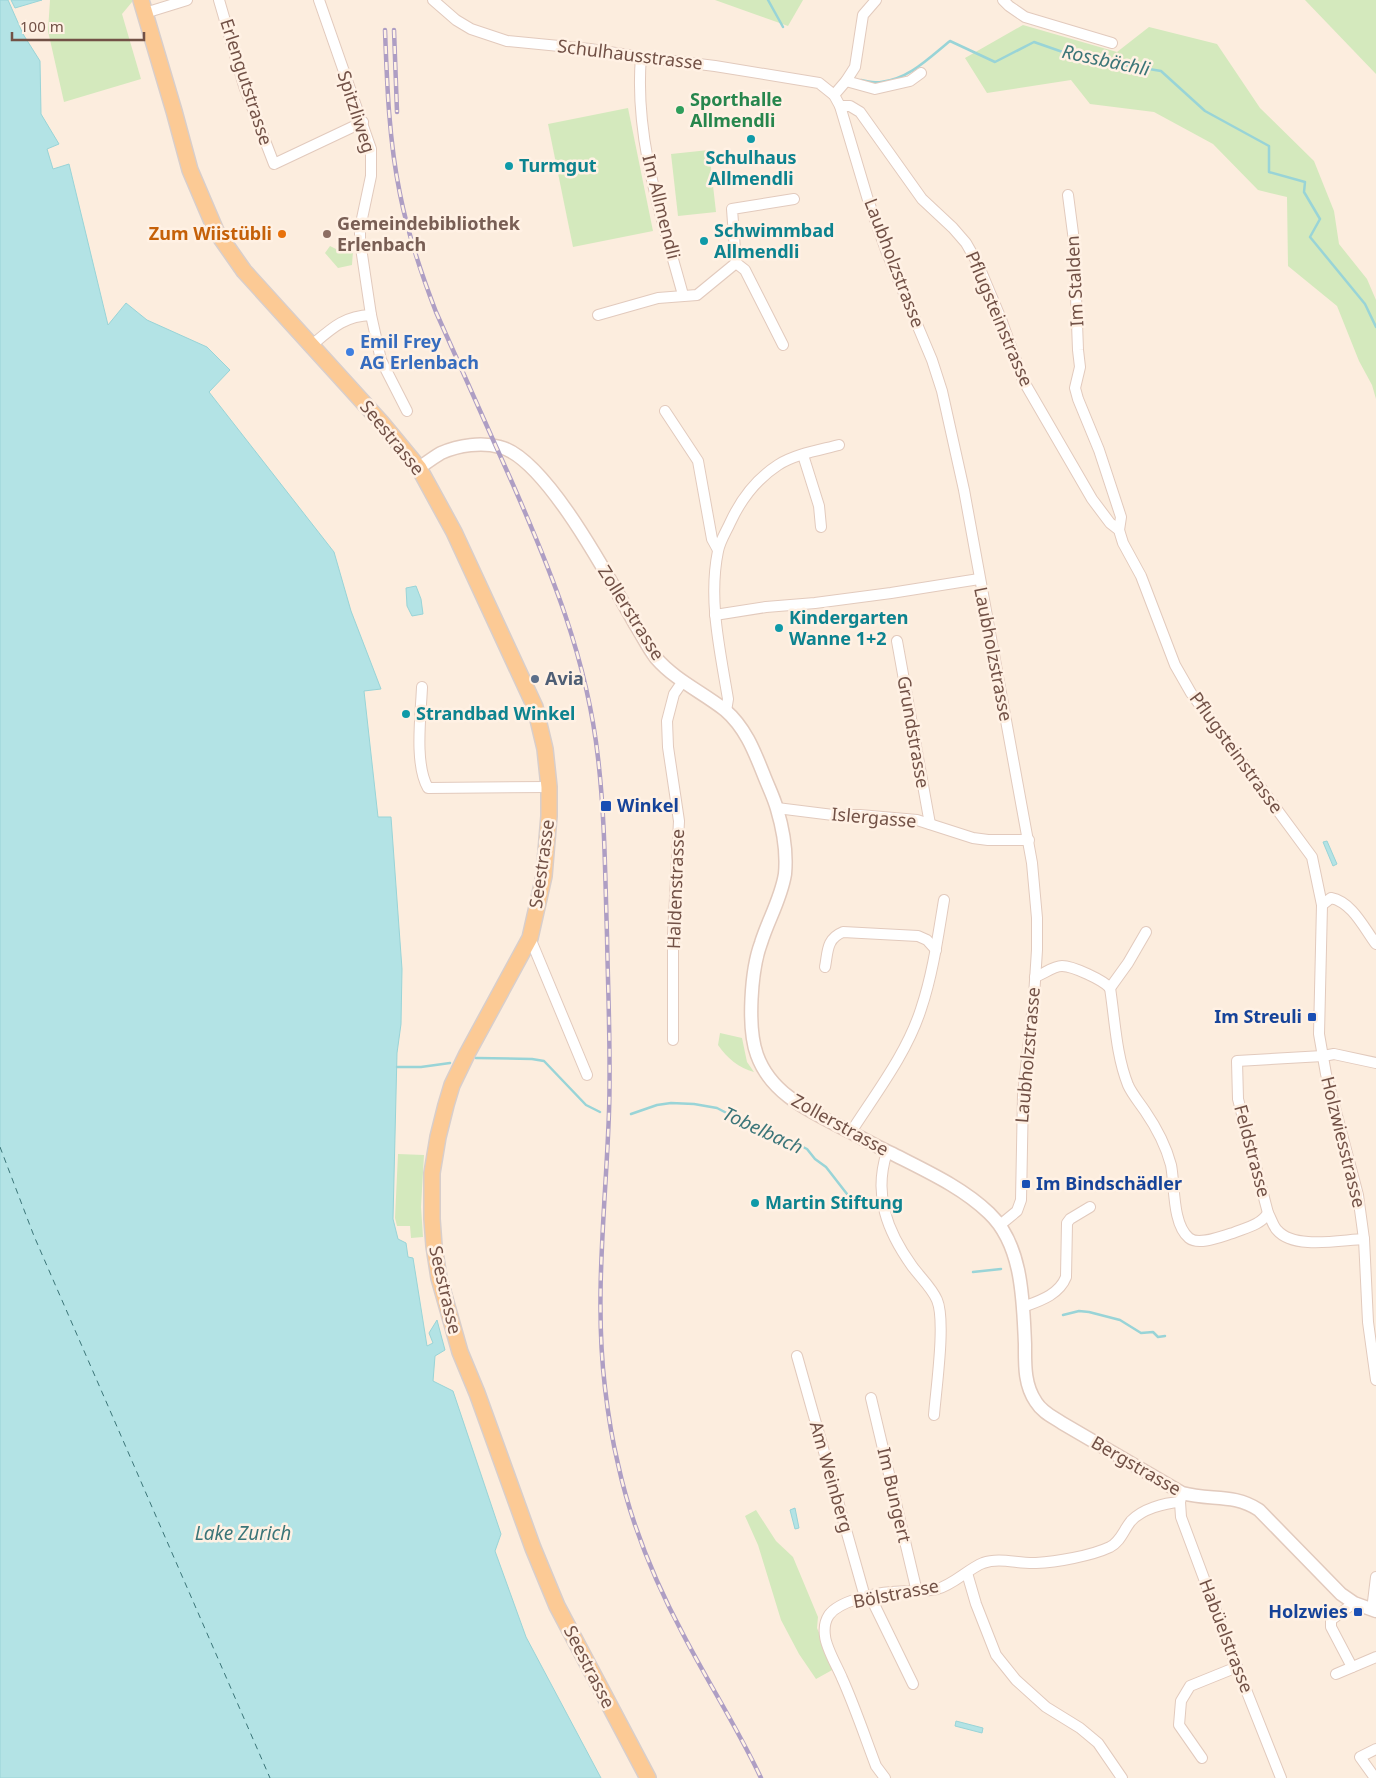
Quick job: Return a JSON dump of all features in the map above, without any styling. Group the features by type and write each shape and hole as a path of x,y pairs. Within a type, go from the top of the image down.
{"main road":[{"name":"Seestrasse","path":"143,6 190,170 213,224 228,250 244,271 312,345 419,468 454,532 535,707 545,749 549,787 549,816 544,876 530,938 467,1054 452,1085 446,1106 432,1173 432,1219 436,1265 460,1352 477,1393 533,1548 557,1606 648,1778"}],"street":[{"path":"143,6 187,0"},
{"name":"Erlengutstrasse","path":"219,0 244,86 274,164 363,122"},
{"name":"Spitzliweg","path":"319,0 321,11 363,122 371,149 371,176 360,228 360,241 371,315 381,360 407,411"},
{"name":"Schulhausstrasse","path":"433,0 456,20 471,29 507,41 590,49 715,66 819,83 834,95"},
{"path":"834,95 855,67 863,15 876,0"},
{"path":"1003,0 1025,17 1112,43"},
{"name":"Im Allmendli","path":"641,57 640,79 650,175 683,295"},
{"path":"846,81 875,89 910,81 921,73"},
{"name":"Laubholzstrasse","path":"834,95 840,106 868,200 887,254 932,360 942,391 964,490 979,579 1029,840 1036,918 1035,977 1023,1095 1020,1200 1017,1211 1000,1225"},
{"name":"Pflugsteinstrasse","path":"840,106 850,106 860,112 922,199 966,243 978,264 1023,380 1092,498 1110,523 1119,530 1123,543 1134,560 1175,665 1191,693 1310,852 1322,905"},
{"name":"Im Stalden","path":"1068,195 1074,241 1080,367"},
{"path":"783,345 745,270 736,263 732,209 794,199"},
{"path":"598,315 658,298 697,295 736,263"},
{"path":"312,345 334,326 356,315 371,315"},
{"name":"Pflugsteinstrasse","path":"1080,367 1076,388 1078,399 1099,450 1121,517 1119,530"},
{"path":"665,411 698,461 712,539 718,550"},
{"name":"Zollerstrasse","path":"419,468 441,453 462,447 481,445 503,447 519,456 542,479 575,522 655,657 682,681 726,711 740,726 751,744 777,808 785,850 785,873 780,895 760,945 752,982 752,1020 756,1053 768,1078 792,1100 887,1152 939,1177 977,1203 1000,1225 1017,1267 1023,1312"},
{"path":"726,711 728,699 715,615 715,581 718,550 736,508 750,487 779,464 839,445"},
{"path":"803,455 819,506 821,527"},
{"path":"715,615 766,607 891,593 979,579"},
{"name":"Grundstrasse","path":"897,641 930,824"},
{"name":"Haldenstrasse","path":"673,1040 673,935 679,821 668,747 667,721 674,694 682,681"},
{"path":"422,686 419,744 423,780 428,788 549,787"},
{"name":"Islergasse","path":"777,808 832,815 860,815 917,820 973,838 1029,840"},
{"path":"1322,905 1331,898 1341,900 1376,944"},
{"path":"851,1132 905,1046 921,1010 936,950 944,900"},
{"name":"Holzwiesstrasse","path":"1322,905 1318,1023 1326,1074 1358,1196 1364,1238 1368,1322 1376,1380"},
{"path":"825,968 828,946 835,936 843,932 918,936 927,940 936,950"},
{"path":"1035,977 1062,966 1104,982 1110,988 1128,963 1146,932"},
{"path":"530,938 587,1075"},
{"name":"Feldstrasse","path":"1110,988 1122,1067 1129,1087 1152,1122 1166,1150 1173,1178 1177,1215 1185,1234 1190,1239 1198,1241 1227,1235 1263,1221 1268,1213 1238,1099 1238,1061 1323,1056"},
{"path":"1323,1056 1334,1054 1376,1063"},
{"path":"887,1152 883,1165 882,1197 885,1216 892,1234 937,1299 940,1309 941,1330 934,1415"},
{"path":"1023,1312 1049,1298 1064,1283 1066,1277 1067,1223 1070,1219 1090,1207"},
{"path":"1268,1213 1277,1230 1288,1239 1302,1242 1364,1238"},
{"name":"Bergstrasse","path":"1023,1312 1026,1377 1036,1403 1046,1412 1181,1498 1233,1498 1250,1504 1259,1510 1341,1594 1354,1603 1374,1610"},
{"name":"Am Weinberg","path":"797,1356 867,1596 913,1684"},
{"name":"Im Bungert","path":"871,1398 917,1592"},
{"name":"Bölstrasse","path":"884,1778 876,1766 843,1679 825,1638 824,1625 829,1614 840,1605 867,1596 893,1591 917,1592 939,1588 983,1564 1001,1560 1037,1563 1075,1557 1102,1550 1116,1543 1137,1516 1181,1498"},
{"name":"Habüelstrasse","path":"1181,1498 1181,1517 1280,1778"},
{"path":"967,1574 976,1604 996,1655 1016,1680 1046,1707 1080,1728 1098,1743 1122,1778"},
{"path":"1374,1610 1376,1577"},
{"path":"1352,1667 1331,1627 1331,1620 1354,1603"},
{"path":"1336,1674 1376,1657"},
{"path":"1202,1758 1179,1725 1181,1701 1190,1686 1237,1667"},
{"path":"1376,1749 1360,1757 1376,1778"}],"green space":[{"path":"50,0 132,0 122,14 141,79 64,102 48,31"},
{"path":"715,0 803,0 788,26"},
{"path":"1305,0 1376,0 1376,74"},
{"path":"1023,25 1117,52 1149,27 1217,44 1260,108 1314,161 1334,211 1339,244 1367,279 1376,300 1376,399 1372,385 1359,361 1337,306 1288,266 1287,197 1258,190 1213,144 1154,112 1090,104 1071,80 987,93 965,58"},
{"path":"628,108 653,231 573,247 548,124"},
{"path":"709,150 716,212 678,216 671,154"},
{"path":"342,244 353,251 352,265 338,268 325,253 330,246 336,249"},
{"path":"720,1033 742,1038 747,1062 754,1072 738,1065 725,1054 718,1045"},
{"path":"398,1154 424,1155 421,1207 423,1237 411,1238 410,1226 397,1226 395,1218"},
{"path":"756,1510 776,1541 793,1557 818,1617 817,1628 834,1669 816,1679 799,1654 781,1620 758,1545 745,1516"}],"water":[{"name":"Lake Zurich","path":"0,0 8,0 23,34 40,61 41,114 59,144 47,149 53,169 69,164 108,325 126,303 147,320 207,347 230,370 209,392 334,552 351,611 381,689 364,691 378,817 391,817 402,969 401,1024 397,1053 393,1219 398,1239 406,1243 408,1257 413,1258 427,1346 433,1343 429,1333 437,1320 445,1350 435,1356 433,1381 453,1391 501,1534 495,1551 526,1637 601,1778 0,1778"},
{"path":"11,0 42,0 15,8"},
{"path":"416,586 421,599 423,614 412,616 407,606 406,588"},
{"path":"1327,841 1337,864 1333,866 1323,842"},
{"path":"795,1508 799,1528 795,1529 790,1510"},
{"path":"956,1721 983,1728 982,1733 955,1726"}],"waterway":[{"name":"Rossbächli","path":"768,0 783,27"},
{"name":"Rossbächli","path":"861,80 879,82 901,77 918,67 950,41 995,62 1034,42 1077,57 1161,71 1205,111 1269,146 1269,172 1305,182 1304,192 1320,219 1310,237 1365,304 1376,327"},
{"name":"Tobelbach","path":"476,1058 544,1061 586,1105 600,1112"},
{"name":"Tobelbach","path":"397,1067 421,1067 450,1063"},
{"name":"Tobelbach","path":"631,1114 657,1105 671,1103 717,1108 744,1122 757,1124 807,1149 815,1159 826,1167 847,1194"},
{"name":"Tobelbach","path":"973,1272 1001,1269"},
{"name":"Tobelbach","path":"1063,1315 1079,1311 1089,1312 1120,1320 1141,1333 1153,1332 1158,1337 1165,1336"}],"ferry route":[{"path":"0,1147 34,1236 270,1778"}],"railway":[{"path":"385,30 393,154 403,209 411,239 436,312 526,514 553,582 576,650 593,721 603,824 610,1046 601,1285 602,1354 610,1426 616,1455 623,1486 637,1531 663,1595 761,1778"},
{"path":"394,30 397,112"}],"place":[{"name":"Sporthalle Allmendli","path":"680,110"},
{"name":"Schulhaus Allmendli","path":"751,139"},
{"name":"Turmgut","path":"509,166"},
{"name":"Zum Wiistübli","path":"282,234"},
{"name":"Gemeindebibliothek Erlenbach","path":"327,234"},
{"name":"Schwimmbad Allmendli","path":"704,241"},
{"name":"Emil Frey AG Erlenbach","path":"350,352"},
{"name":"Kindergarten Wanne 1+2","path":"779,628"},
{"name":"Avia","path":"535,679"},
{"name":"Strandbad Winkel","path":"406,714"},
{"name":"Winkel","path":"606,806"},
{"name":"Im Streuli","path":"1312,1017"},
{"name":"Im Bindschädler","path":"1026,1184"},
{"name":"Martin Stiftung","path":"755,1203"},
{"name":"Holzwies","path":"1358,1612"}]}
